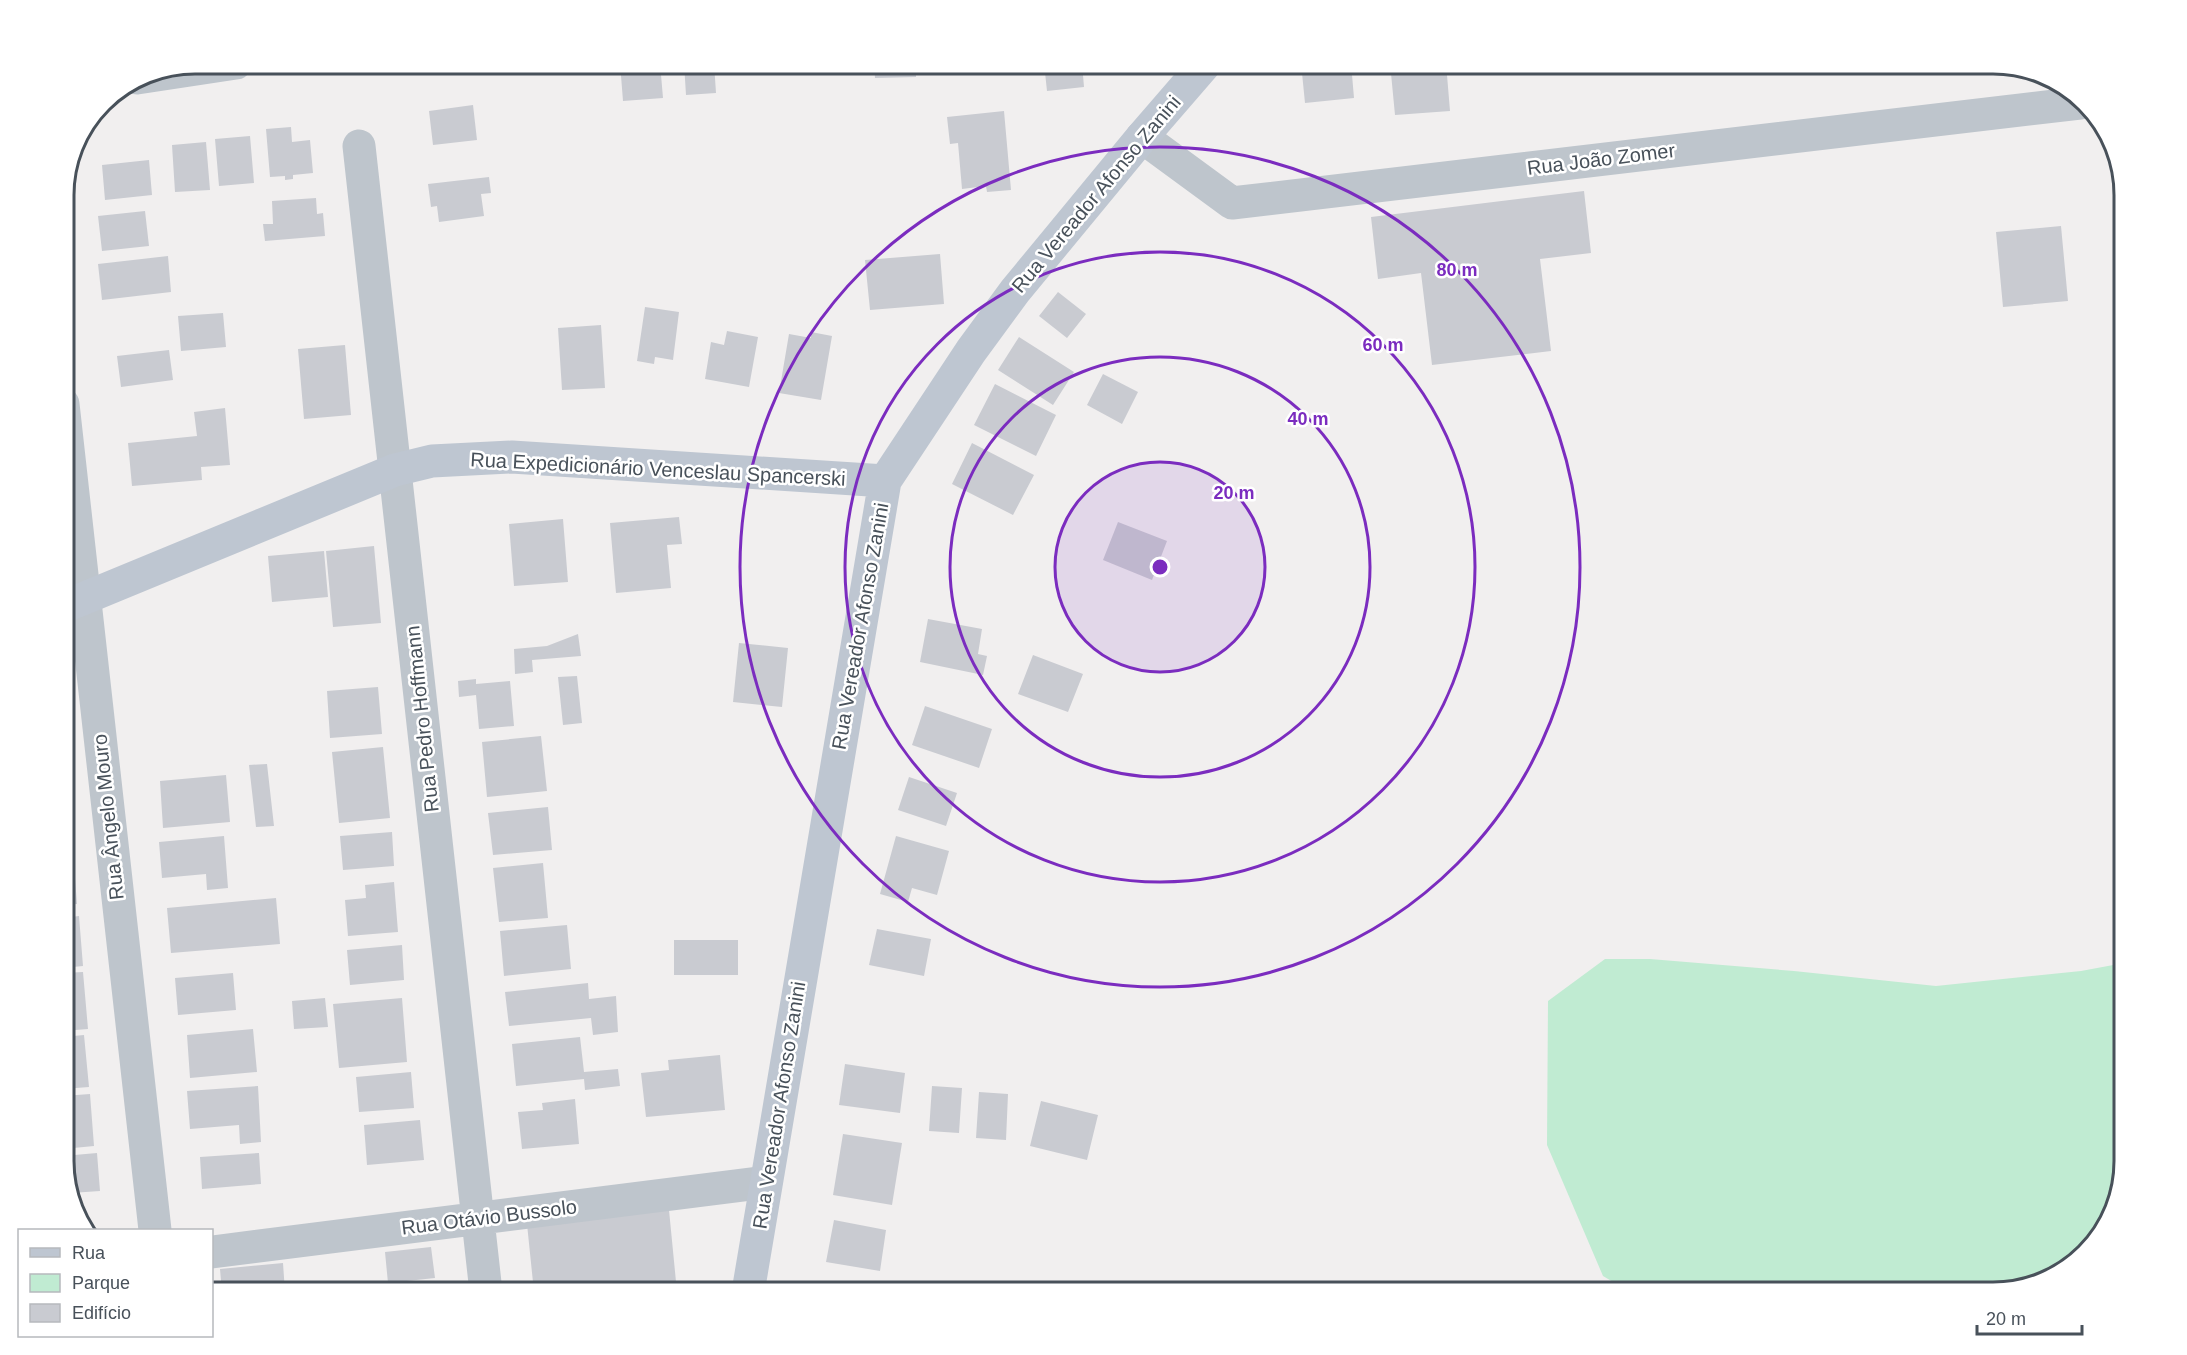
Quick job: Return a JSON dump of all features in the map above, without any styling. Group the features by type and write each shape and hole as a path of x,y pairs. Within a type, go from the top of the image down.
{"street":[{"name":"Rua Vereador Afonso Zanini","path":"750,1282 885,481 971,351 1015,291 1142,136 1196,74"},
{"name":"Rua João Zomer","path":"1142,136 1232,202 2072,104"},
{"name":"Rua Pedro Hoffmann","path":"359,146 485,1282"},
{"name":"Rua Expedicionário Venceslau Spancerski","path":"74,603 395,470 432,461 512,457 885,481"},
{"name":"Rua Ângelo Mouro","path":"74,603 154,1229"},
{"name":"Rua Otávio Bussolo","path":"213,1252 766,1182"}],"green space":[{"path":"1605,959 1650,959 1936,986 2081,971 2114,965 2114,1161 2104,1207 2089,1234 2066,1257 2039,1272 2008,1280 1993,1282 1613,1282 1603,1276 1547,1145 1548,1001"}],"building":[{"path":"621,74 661,74 663,98 623,101"},
{"path":"685,74 715,74 716,93 686,95"},
{"path":"875,74 916,74 916,77 875,78"},
{"path":"1045,74 1083,74 1084,87 1047,91"},
{"path":"1302,74 1352,74 1354,98 1305,103"},
{"path":"1391,74 1447,74 1450,111 1395,115"},
{"path":"473,105 477,140 433,145 429,111"},
{"path":"1004,111 1011,190 987,192 986,186 962,189 958,143 950,144 947,117"},
{"path":"291,127 292,142 310,140 313,173 293,175 293,179 285,180 285,176 270,177 266,129"},
{"path":"250,136 254,183 219,186 215,139"},
{"path":"206,142 210,190 175,192 172,145"},
{"path":"149,160 152,195 105,200 102,165"},
{"path":"489,177 491,193 481,194 484,216 439,222 437,206 431,207 428,184"},
{"path":"1584,191 1591,253 1540,259 1551,351 1432,365 1421,273 1378,279 1371,217"},
{"path":"316,198 317,214 323,213 325,236 265,241 263,224 273,224 272,201"},
{"path":"145,211 149,246 102,251 98,216"},
{"path":"2061,226 2068,301 2003,307 1996,232"},
{"path":"940,254 944,304 870,310 865,260"},
{"path":"168,256 171,292 102,300 98,264"},
{"path":"1058,292 1086,314 1067,338 1039,316"},
{"path":"645,307 679,312 673,360 655,357 654,364 637,361"},
{"path":"223,313 226,347 181,351 178,316"},
{"path":"601,325 605,388 562,390 558,328"},
{"path":"727,331 758,337 749,387 705,379 711,342 724,345"},
{"path":"811,332 832,336 821,400 779,393 789,334 811,338"},
{"path":"1019,337 1074,372 1053,405 998,370"},
{"path":"345,345 351,415 304,419 298,349"},
{"path":"169,350 173,380 121,387 117,356"},
{"path":"1103,374 1138,392 1122,424 1087,405"},
{"path":"995,384 1056,415 1036,456 974,425"},
{"path":"225,408 230,465 201,467 202,480 132,486 128,443 197,436 194,412"},
{"path":"972,443 1034,475 1013,515 952,484"},
{"path":"679,517 682,544 667,545 671,588 616,593 610,523"},
{"path":"563,519 568,582 514,586 509,524"},
{"path":"1118,522 1167,541 1152,580 1103,560"},
{"path":"374,546 381,623 333,627 326,551"},
{"path":"324,551 328,597 272,602 268,556"},
{"path":"928,619 982,629 978,654 987,656 983,675 920,662"},
{"path":"578,634 581,656 532,660 533,672 515,674 514,649 547,646"},
{"path":"739,643 788,648 782,707 733,702"},
{"path":"1033,655 1083,674 1068,712 1018,694"},
{"path":"577,676 582,723 563,725 558,677"},
{"path":"476,679 476,684 510,681 514,726 479,729 476,695 459,697 458,681"},
{"path":"378,687 382,734 330,738 327,691"},
{"path":"925,706 992,729 979,768 912,745"},
{"path":"541,736 547,791 487,797 482,742"},
{"path":"383,747 390,818 339,823 332,752"},
{"path":"267,764 274,826 256,827 249,765"},
{"path":"226,775 230,822 163,828 160,781"},
{"path":"909,777 957,793 946,826 898,810"},
{"path":"548,807 552,850 493,855 488,813"},
{"path":"392,832 394,866 343,870 340,836"},
{"path":"224,836 228,888 207,890 206,874 162,878 159,842"},
{"path":"896,836 949,851 937,895 912,888 908,902 880,894"},
{"path":"543,863 548,918 499,922 493,868"},
{"path":"74,866 77,904 74,904"},
{"path":"394,882 398,932 348,936 345,900 366,898 365,885"},
{"path":"276,898 280,944 171,953 167,908"},
{"path":"79,916 83,966 74,967 74,917"},
{"path":"567,925 571,969 504,976 500,931"},
{"path":"877,929 931,939 924,976 869,965"},
{"path":"674,940 738,940 738,975 674,975"},
{"path":"402,945 404,980 350,985 347,950"},
{"path":"74,972 83,972 88,1029 74,1030"},
{"path":"233,973 236,1010 178,1015 175,978"},
{"path":"588,983 589,999 616,996 618,1032 593,1035 591,1018 509,1026 505,992"},
{"path":"325,998 328,1027 294,1029 292,1001"},
{"path":"402,998 407,1062 339,1068 333,1004"},
{"path":"253,1029 257,1072 190,1078 187,1035"},
{"path":"84,1035 89,1087 74,1088 74,1036"},
{"path":"580,1037 584,1072 618,1069 620,1086 585,1090 584,1079 516,1086 512,1044"},
{"path":"720,1055 725,1110 646,1117 641,1073 669,1070 668,1060"},
{"path":"845,1064 905,1073 900,1113 839,1105"},
{"path":"411,1072 414,1108 359,1112 356,1077"},
{"path":"258,1086 261,1142 240,1144 239,1125 190,1129 187,1091"},
{"path":"932,1086 962,1088 959,1133 929,1131"},
{"path":"979,1092 1008,1094 1006,1140 976,1138"},
{"path":"90,1094 94,1146 74,1148 74,1095"},
{"path":"575,1099 579,1144 522,1149 518,1112 543,1110 542,1103"},
{"path":"1041,1101 1098,1115 1087,1160 1030,1146"},
{"path":"420,1120 424,1160 367,1165 364,1125"},
{"path":"843,1134 902,1143 892,1205 833,1195"},
{"path":"97,1153 100,1191 78,1193 74,1155"},
{"path":"259,1153 261,1184 202,1189 200,1157"},
{"path":"669,1210 676,1282 533,1282 527,1224"},
{"path":"834,1220 886,1230 880,1271 826,1262"},
{"path":"431,1247 435,1278 388,1282 385,1252"},
{"path":"283,1263 284,1282 221,1282 220,1269"}]}
